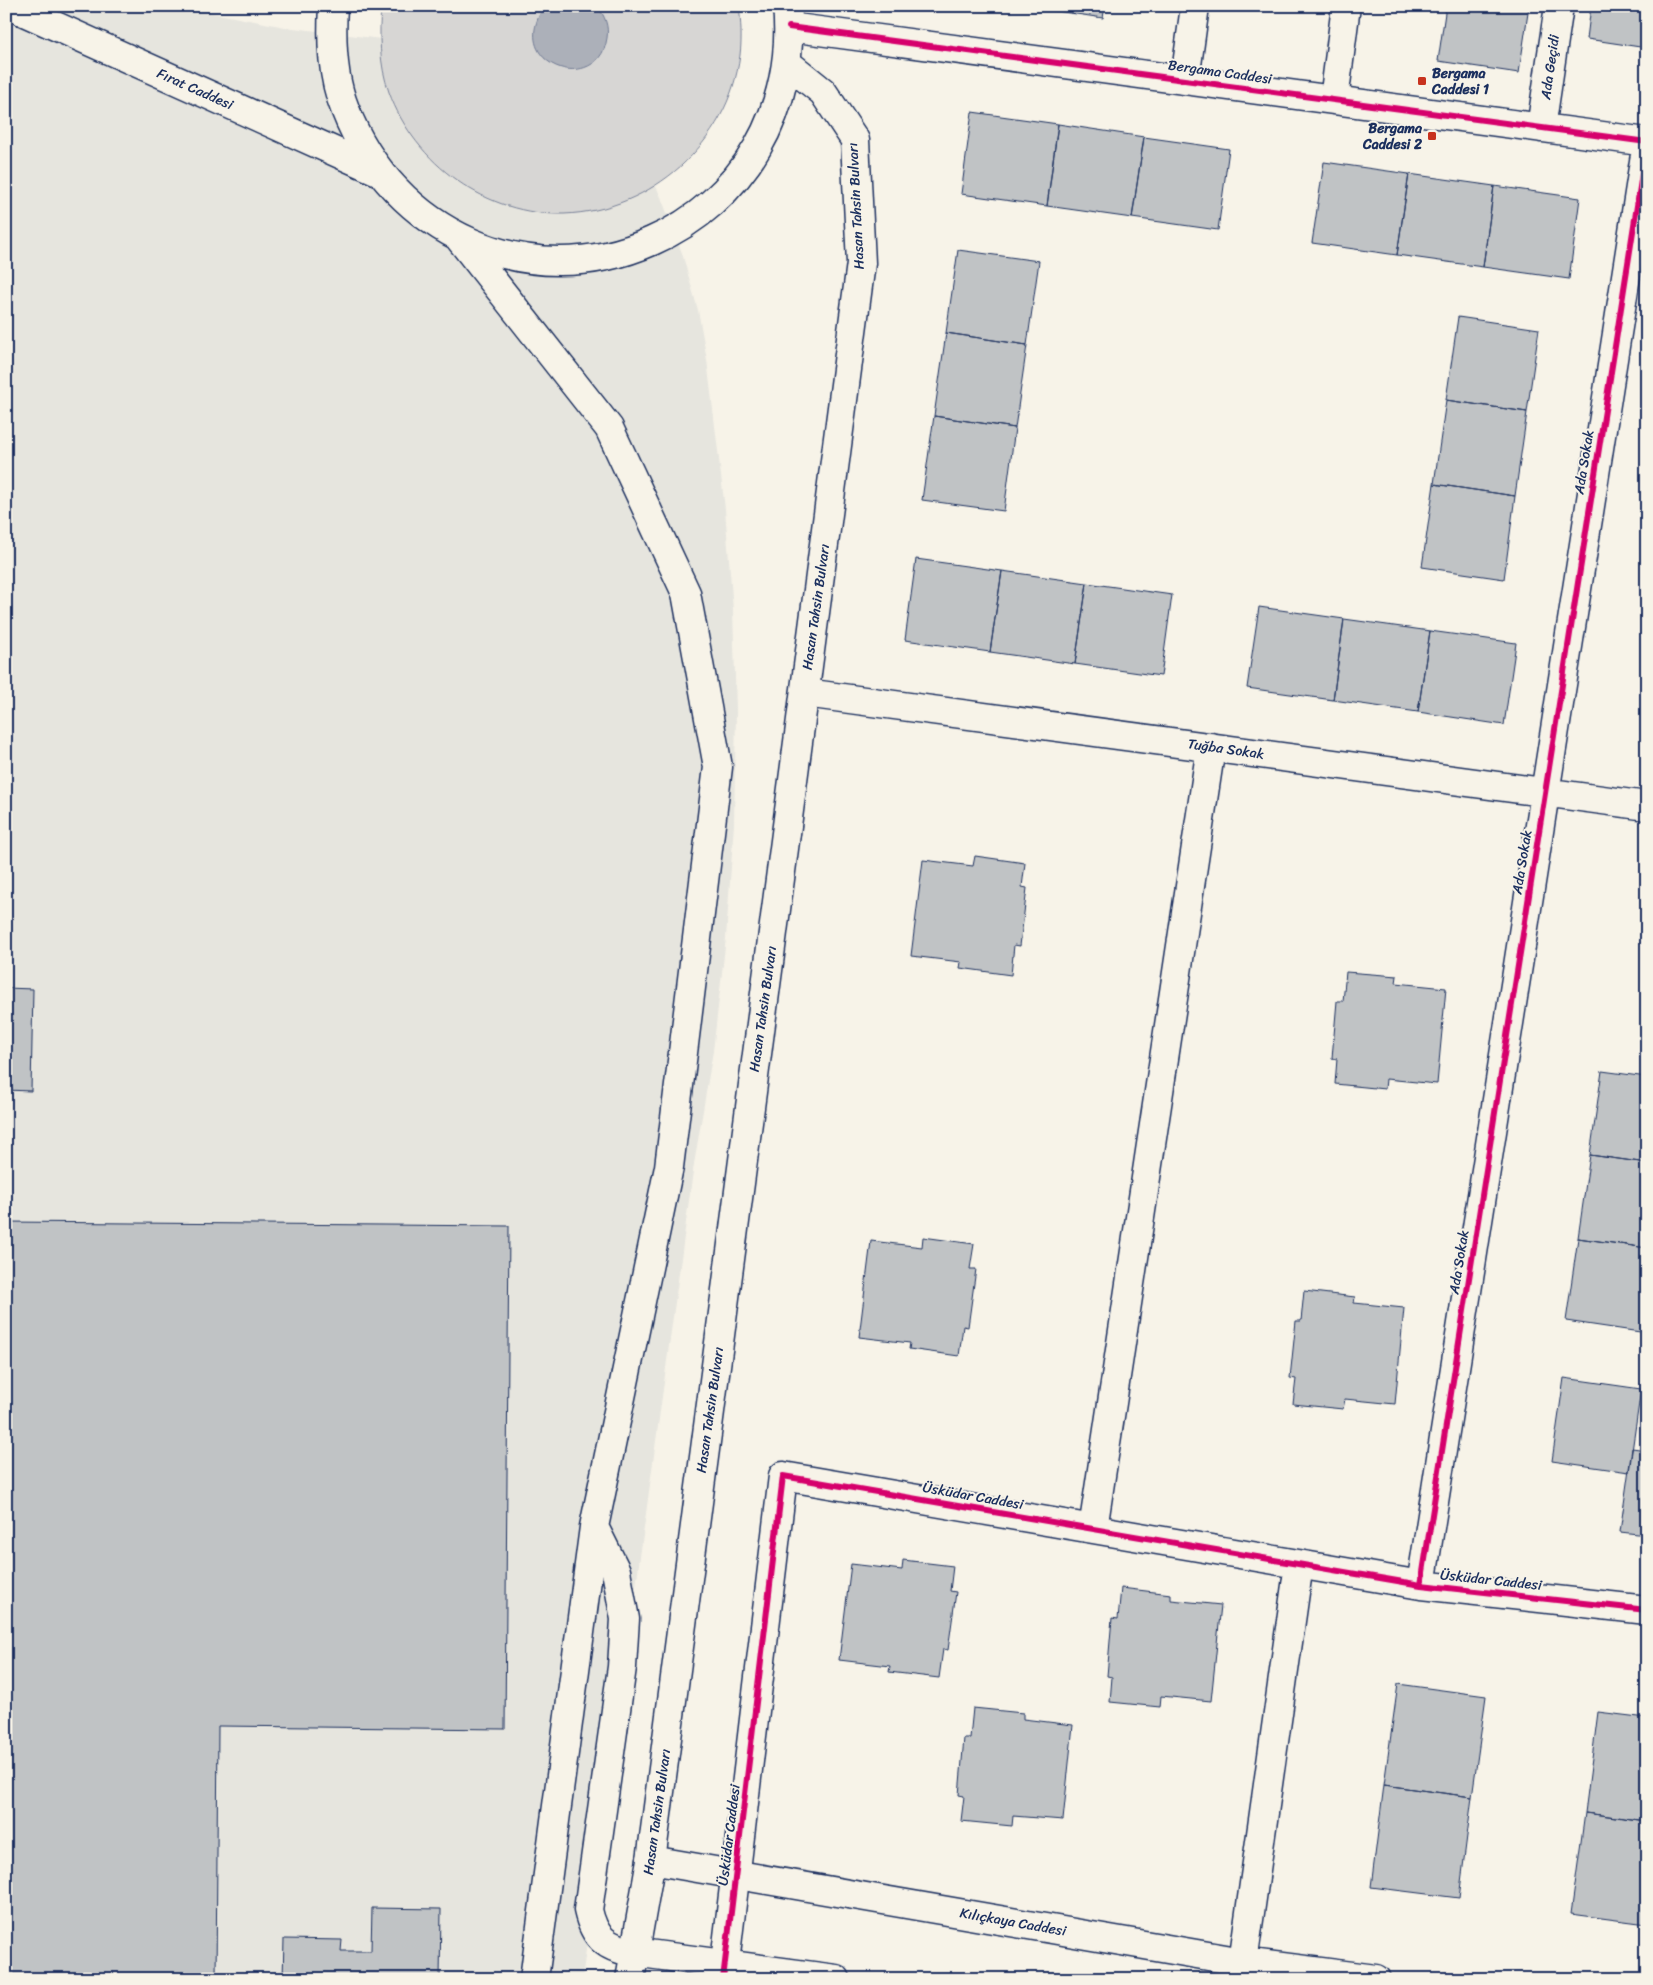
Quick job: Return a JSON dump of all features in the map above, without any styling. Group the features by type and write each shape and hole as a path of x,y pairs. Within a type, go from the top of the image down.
{"street":[{"name":"Fırat Caddesi","path":"11,6 378,171"},
{"path":"333,6 332,46 335,73 344,108 358,140 378,171 402,198 429,221 460,239 494,252 520,258 565,262 601,258 636,249 668,234 698,215 725,191 748,163 766,132 780,98 787,63 788,17"},
{"path":"1184,80 1195,6"},
{"path":"1334,100 1346,6"},
{"name":"Ada Geçidi","path":"1541,128 1559,6"},
{"name":"Bergama Caddesi","path":"788,17 1184,80 1647,142"},
{"name":"Hasan Tahsin Bulvarı","path":"632,1966 651,1860 861,263 855,140 823,92 787,63"},
{"name":"Ada Sokak","path":"1420,1585 1647,142"},
{"path":"460,239 609,428 686,593 718,767 669,1166 594,1527 534,1979"},
{"name":"Tuğba Sokak","path":"805,693 1647,806"},
{"path":"1093,1529 1211,747"},
{"name":"Üsküdar Caddesi","path":"724,1972 783,1476 1420,1585 1647,1610"},
{"path":"594,1527 616,1570 625,1618 622,1667 588,1910 591,1923 603,1940 620,1950 632,1966 836,1979"},
{"path":"1243,1962 1299,1564"},
{"name":"Kılıçkaya Caddesi","path":"651,1860 1243,1962 1376,1979"}],"shaded area":[{"path":"6,6 176,6 285,27 381,39 636,144 661,197 682,253 698,310 707,360 725,509 733,610 736,710 734,824 726,938 713,1051 694,1164 582,1979 6,1979"},
{"path":"381,6 739,6 740,55 733,87 720,117 702,143 680,166 655,186 627,200 596,210 564,214 535,212 508,206 482,195 457,181 435,163 416,142 401,118 389,92 383,71 380,49"},
{"path":"597,6 607,25 607,38 600,56 588,66 573,70 558,67 545,58 536,45 535,28 544,7"}],"building":[{"path":"1023,6 1105,6 1103,18"},
{"path":"1446,6 1529,6 1519,73 1438,61"},
{"path":"1591,6 1647,6 1647,48 1587,39"},
{"path":"972,112 1058,124 1047,206 961,194"},
{"path":"1058,124 1144,137 1132,218 1047,206"},
{"path":"1144,137 1229,149 1218,230 1132,218"},
{"path":"1324,162 1409,174 1397,255 1312,243"},
{"path":"1409,174 1494,186 1483,267 1397,255"},
{"path":"1494,186 1580,198 1569,279 1483,267"},
{"path":"958,250 1039,261 1027,345 946,333"},
{"path":"1458,317 1539,329 1527,412 1446,400"},
{"path":"946,333 1027,345 1015,428 934,416"},
{"path":"1446,400 1527,412 1515,496 1434,484"},
{"path":"934,416 1015,428 1004,511 922,500"},
{"path":"1434,484 1515,496 1504,579 1422,567"},
{"path":"916,559 1002,571 990,652 905,640"},
{"path":"1002,571 1087,583 1075,664 990,652"},
{"path":"1087,583 1172,595 1161,676 1075,664"},
{"path":"1259,607 1344,619 1333,700 1247,688"},
{"path":"1344,619 1430,631 1418,712 1333,700"},
{"path":"1430,631 1516,643 1504,725 1418,712"},
{"path":"975,856 1025,863 1022,887 1027,888 1020,946 1014,945 1011,975 960,968 961,962 911,956 923,860 973,866"},
{"path":"1346,972 1397,976 1396,983 1446,988 1437,1084 1386,1079 1385,1089 1335,1084 1337,1059 1332,1058 1337,1001 1343,1001"},
{"path":"6,988 33,989 31,1091 6,1090"},
{"path":"1602,1071 1647,1077 1647,1163 1590,1155"},
{"path":"1590,1155 1647,1163 1647,1248 1578,1238"},
{"path":"6,1222 509,1226 505,1729 218,1726 216,1979 6,1979"},
{"path":"923,1237 974,1244 970,1269 976,1269 968,1327 963,1326 959,1356 909,1349 910,1343 859,1337 871,1241 922,1247"},
{"path":"1578,1238 1647,1248 1647,1333 1566,1321"},
{"path":"1304,1291 1355,1297 1354,1303 1404,1308 1395,1404 1345,1399 1343,1409 1293,1404 1296,1379 1290,1378 1296,1321 1301,1321"},
{"path":"1564,1378 1641,1389 1629,1472 1552,1461"},
{"path":"1632,1448 1647,1450 1647,1535 1620,1532"},
{"path":"903,1560 953,1566 950,1591 956,1592 948,1650 943,1649 939,1678 889,1672 890,1666 839,1660 851,1564 902,1570"},
{"path":"1121,1588 1171,1594 1171,1600 1221,1605 1211,1701 1161,1696 1160,1707 1110,1702 1112,1677 1107,1676 1112,1618 1118,1619"},
{"path":"1398,1684 1486,1696 1472,1797 1384,1785"},
{"path":"973,1708 1023,1713 1023,1719 1073,1725 1063,1820 1013,1816 1012,1826 961,1821 964,1796 959,1795 964,1738 970,1738"},
{"path":"1598,1712 1647,1718 1647,1821 1585,1813"},
{"path":"1384,1785 1472,1797 1459,1898 1371,1887"},
{"path":"1585,1813 1647,1821 1647,1924 1571,1914"},
{"path":"372,1908 441,1909 440,1979 283,1979 284,1939 342,1940 341,1951 371,1951"}],"cycle path":[{"path":"789,27 1647,142"},
{"path":"1421,1585 1647,142"},
{"path":"723,1979 783,1476 1421,1585 1647,1610"}],"place":[{"name":"Bergama Caddesi 1","path":"1422,81"},
{"name":"Bergama Caddesi 2","path":"1432,136"}]}
